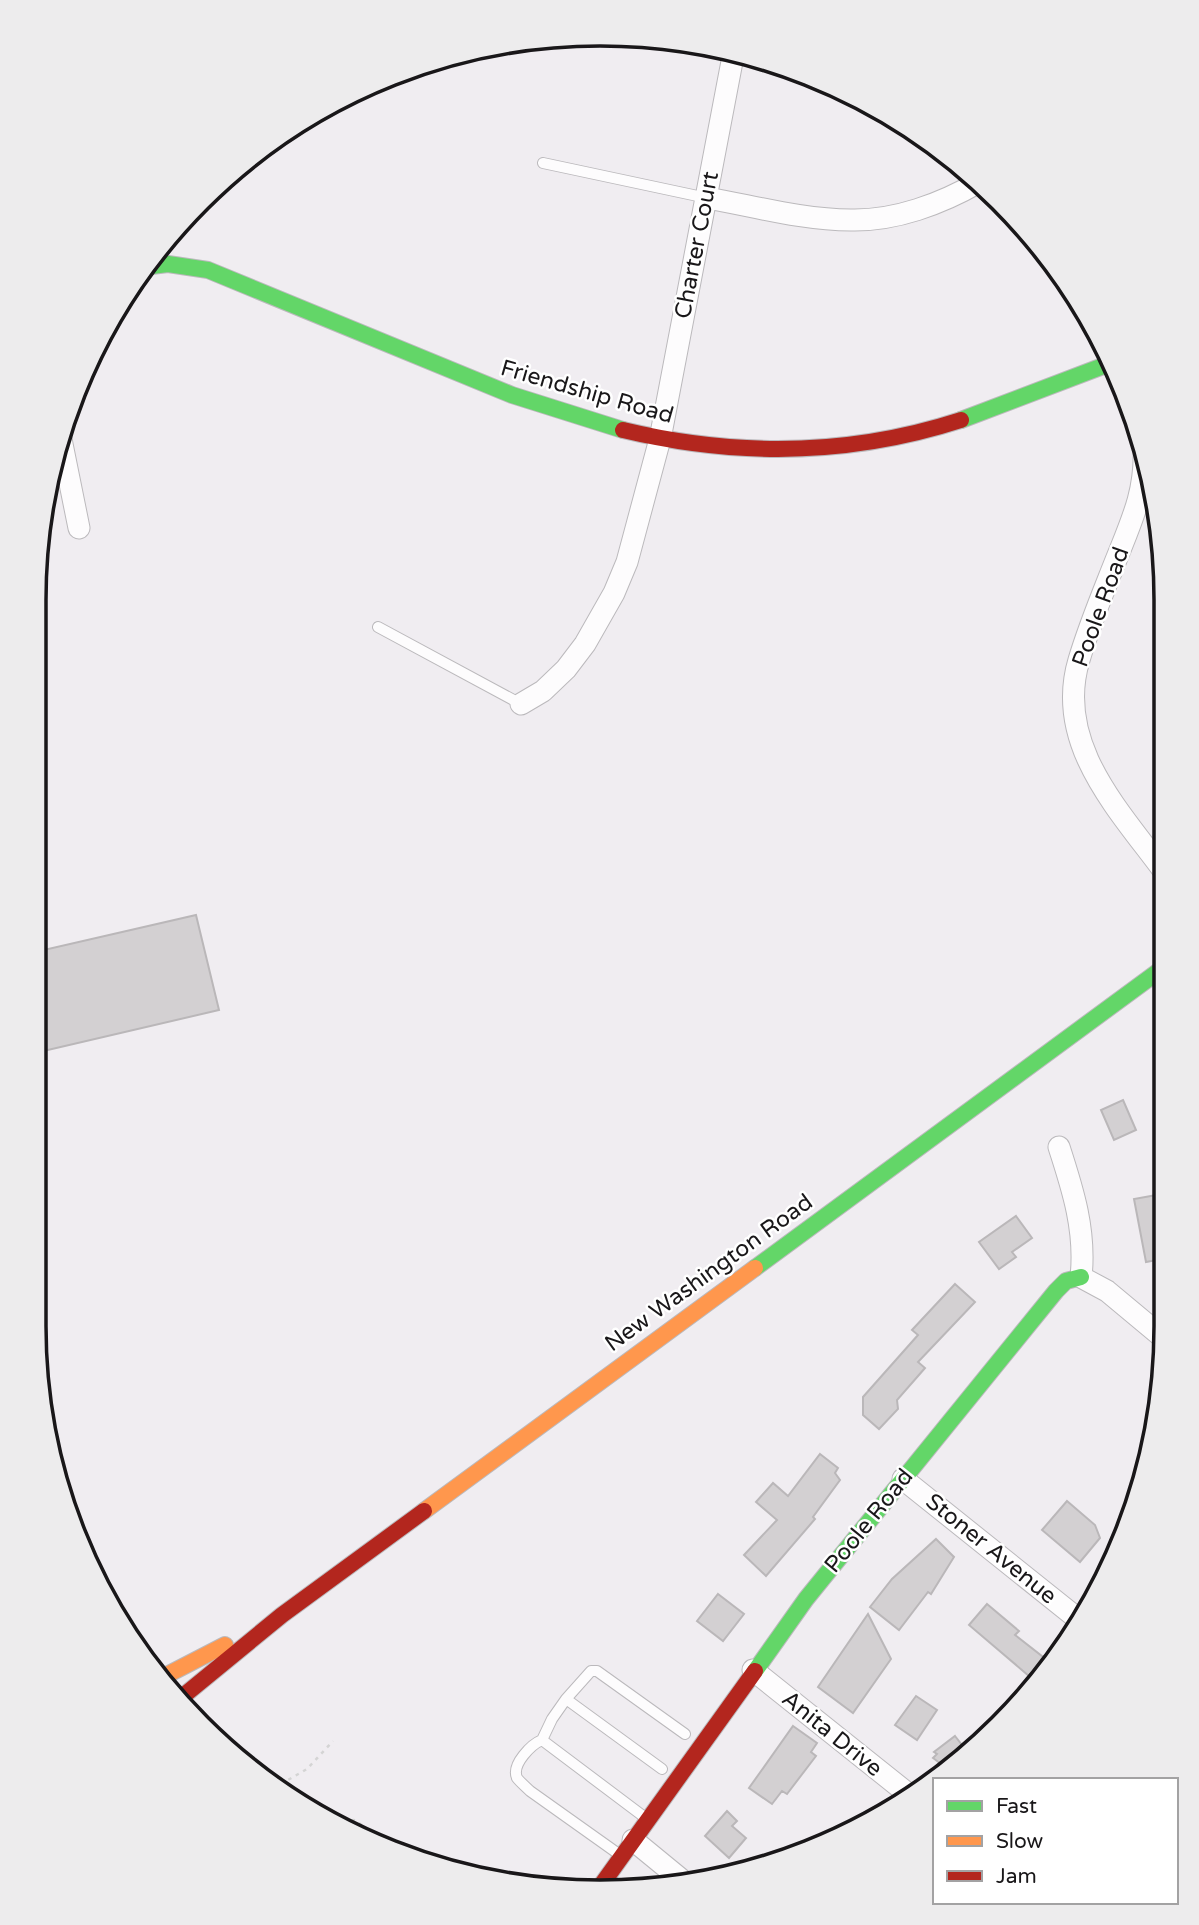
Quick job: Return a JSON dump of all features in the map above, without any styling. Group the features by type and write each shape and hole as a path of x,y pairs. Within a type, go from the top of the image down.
{"street":[{"name":"Charter Court","path":"521,704 543,691 566,669 585,644 603,615 627,562 660,439 732,61"},
{"path":"706,198 827,218 871,219 930,206 970,188"},
{"name":"Friendship Road","path":"159,263 208,270 472,381 583,419 660,439 737,450 785,452 868,443 922,431 1103,369"},
{"path":"64,455 79,528"},
{"name":"Poole Road","path":"1142,488 1078,662 1074,710 1080,743 1095,776 1154,858"},
{"name":"New Washington Road","path":"186,1694 282,1615 1154,975"},
{"path":"1059,1147 1080,1225 1083,1254 1081,1277 1107,1291 1154,1330"},
{"name":"Poole Road","path":"605,1880 806,1599 1056,1291 1066,1281 1081,1277"},
{"name":"Stoner Avenue","path":"903,1479 1072,1614"},
{"name":"New Washington Road","path":"169,1674 282,1615"},
{"name":"Anita Drive","path":"753,1670 902,1789"},
{"path":"628,1848 673,1875"}],"lane":[{"path":"543,163 706,198"},
{"path":"378,627 521,704"},
{"path":"628,1848 530,1791 518,1779 516,1771 521,1759 536,1742 542,1740 566,1699 591,1671 597,1671 685,1734"},
{"path":"566,1699 662,1769"},
{"path":"542,1740 648,1820"}],"path":[{"path":"285,1781 307,1769 332,1741"}],"building":[{"path":"196,915 219,1010 46,1050 46,949"},
{"path":"1123,1100 1136,1130 1114,1140 1101,1110"},
{"path":"1154,1195 1154,1260 1146,1262 1134,1199"},
{"path":"1016,1216 1032,1238 1012,1252 1016,1257 999,1269 979,1242"},
{"path":"955,1284 975,1302 918,1362 925,1368 897,1400 898,1409 879,1429 863,1415 863,1397 918,1335 912,1330"},
{"path":"820,1454 838,1468 835,1473 840,1480 813,1517 815,1519 766,1576 744,1555 777,1520 756,1502 773,1483 788,1496"},
{"path":"1067,1501 1095,1525 1100,1538 1080,1562 1042,1530"},
{"path":"936,1539 954,1557 931,1594 928,1592 899,1630 870,1607 892,1579"},
{"path":"718,1594 744,1614 723,1641 697,1621"},
{"path":"987,1604 1019,1631 1015,1635 1043,1657 1029,1676 969,1625"},
{"path":"868,1614 891,1659 853,1713 818,1687"},
{"path":"916,1696 937,1710 917,1740 895,1725"},
{"path":"793,1726 817,1743 811,1752 816,1756 787,1794 782,1791 772,1804 749,1788"},
{"path":"955,1736 962,1745 940,1763 933,1758 937,1754 934,1752"},
{"path":"727,1811 737,1821 732,1826 746,1838 729,1858 705,1836"}],"traffic: fast":[{"path":"158,265 168,264 208,270 512,395 623,430"},
{"path":"961,420 1102,367"},
{"path":"755,1268 1154,975"},
{"path":"755,1671 806,1599 1056,1291 1066,1281 1081,1277"}],"traffic: slow":[{"path":"424,1511 755,1268"},
{"path":"169,1674 225,1645"}],"traffic: jam":[{"path":"623,430 708,445 793,449 877,441 961,420"},
{"path":"186,1694 282,1615 424,1511"},
{"path":"605,1880 755,1671"}]}
